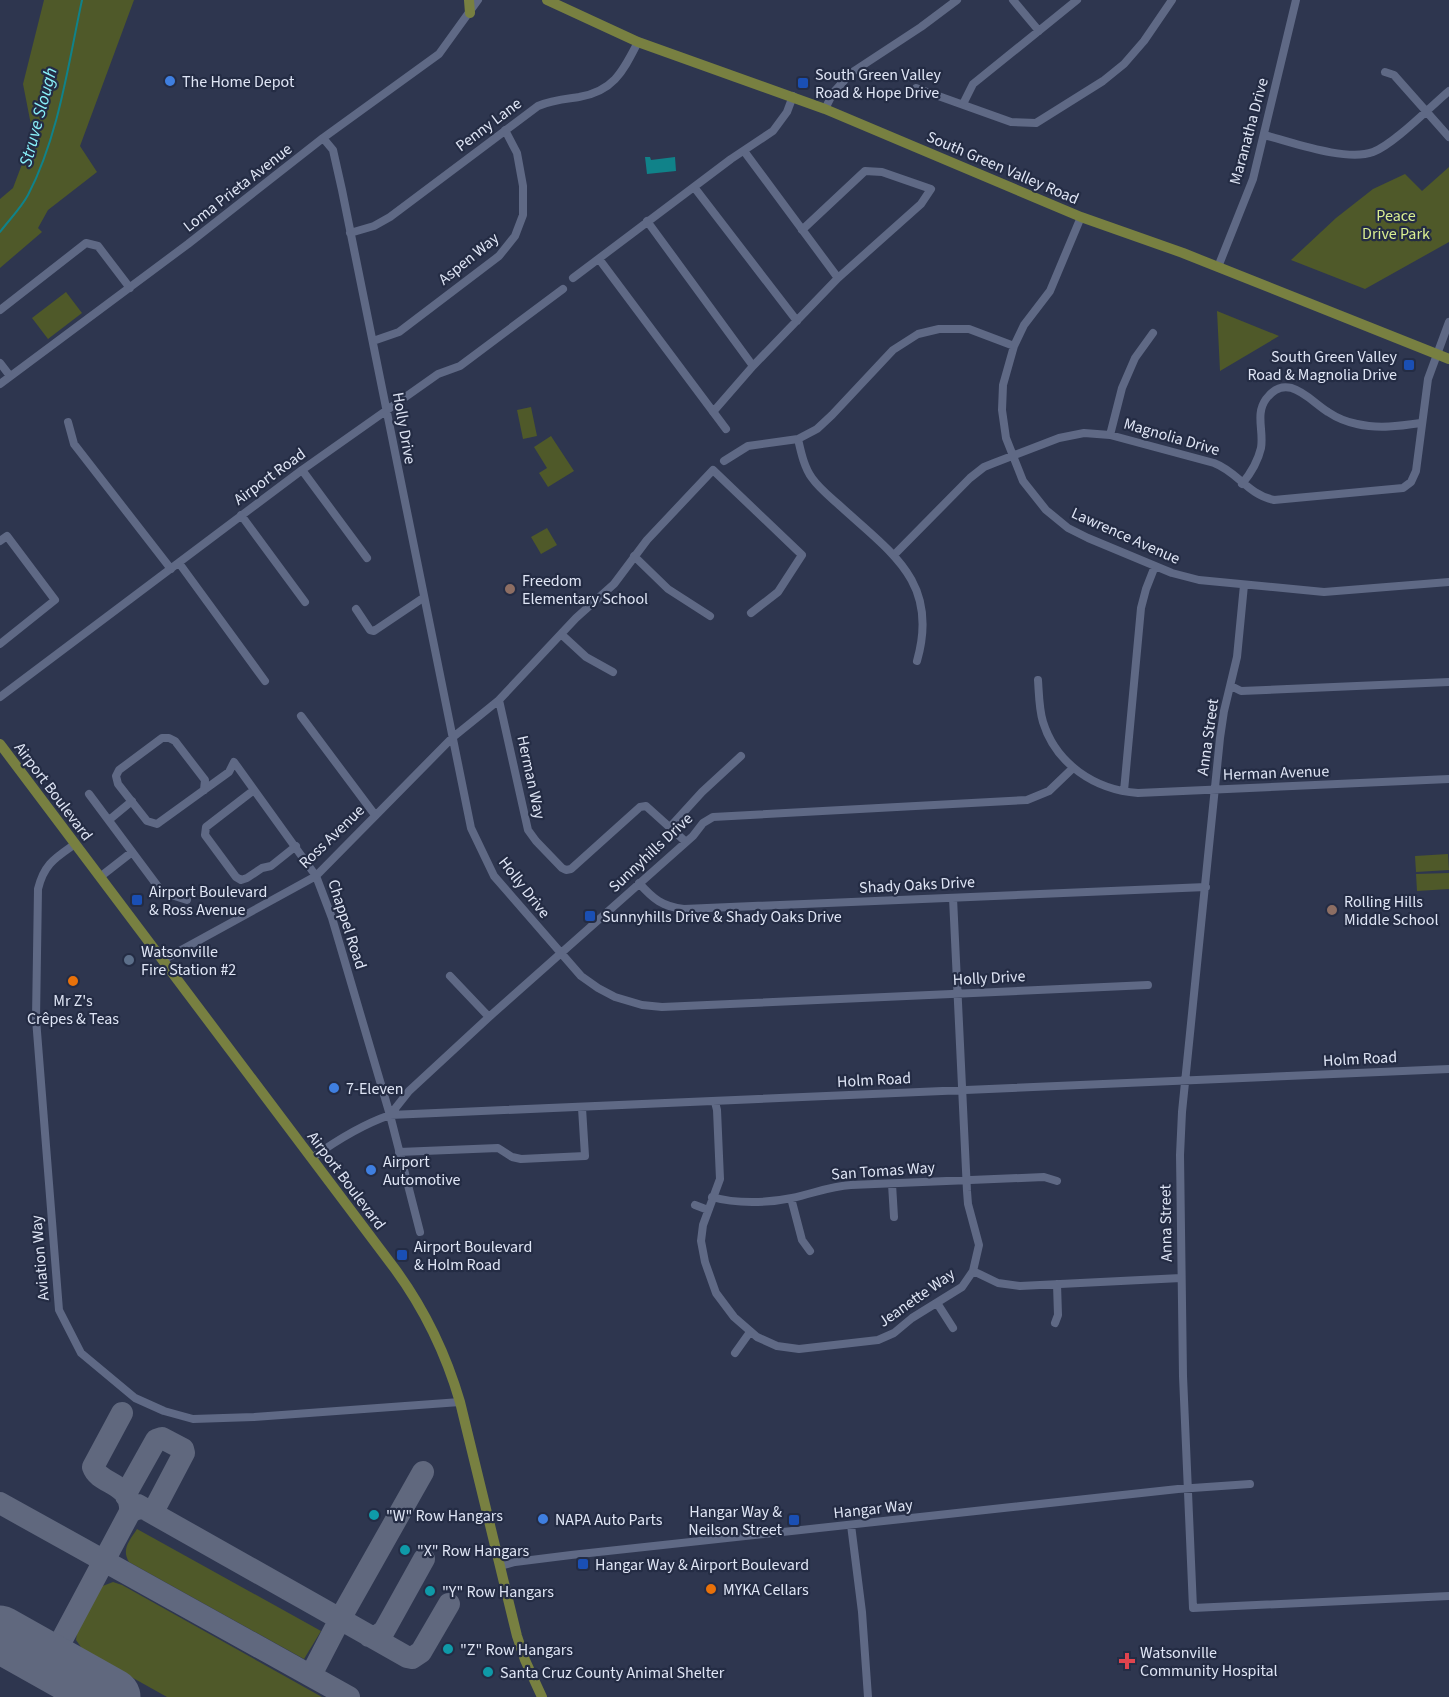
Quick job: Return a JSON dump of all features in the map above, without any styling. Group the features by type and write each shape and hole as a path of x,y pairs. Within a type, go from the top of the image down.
{"main road":[{"path":"469,0 470,13"},
{"name":"South Green Valley Road","path":"547,0 638,42 793,96 1081,217 1218,267 1449,359"},
{"name":"Airport Boulevard","path":"0,744 408,1286 452,1373 517,1636 542,1697"}],"street":[{"name":"Loma Prieta Avenue","path":"0,384 188,244 323,138 439,54 478,0"},
{"path":"825,109 833,93 851,73 921,27 957,0"},
{"path":"1013,0 1039,31"},
{"path":"963,104 973,84 1077,0"},
{"path":"916,88 1020,123 1042,121 1103,81 1124,64 1144,41 1172,0"},
{"name":"Maranatha Drive","path":"1218,267 1249,190 1296,0"},
{"name":"Penny Lane","path":"350,234 384,221 543,104 589,95 605,88 621,74 638,42"},
{"path":"1385,72 1394,75 1449,137"},
{"path":"1264,135 1337,153 1360,155 1382,148 1449,91"},
{"path":"573,278 647,221 773,131 786,112 793,96"},
{"name":"Aspen Way","path":"374,341 399,332 499,256 515,236 523,215 523,186 517,153 505,130"},
{"name":"Holly Drive","path":"323,138 333,150 374,341 423,598 471,828 494,876 581,976 598,988 624,1000 652,1006 1148,985"},
{"path":"744,151 838,278"},
{"path":"713,412 753,366 838,278 921,204 931,189 882,172 865,171 802,230"},
{"path":"694,187 797,321"},
{"name":"Lawrence Avenue","path":"1081,217 1050,291 1024,326 1014,346 1005,372 1002,395 1003,423 1012,457 1028,489 1046,510 1061,523 1088,538 1188,578 1302,591 1336,592 1449,582"},
{"path":"647,221 753,366"},
{"path":"0,310 81,246 88,243 100,248 130,288"},
{"path":"599,259 726,429"},
{"name":"Airport Road","path":"0,698 302,470 438,374 459,366 563,289"},
{"name":"Magnolia Drive","path":"894,555 977,472 994,463 1059,438 1084,433 1110,435 1214,462 1227,469 1242,484 1262,496 1281,500 1403,488 1411,482 1416,471 1428,379 1449,322"},
{"path":"724,461 748,446 798,439 817,429 893,350 918,334 939,328 969,329 1014,346"},
{"path":"1110,435 1122,388 1135,358 1153,333"},
{"path":"0,363 10,376"},
{"path":"1242,484 1256,463 1261,447 1260,418 1263,404 1279,389 1299,390 1328,412 1358,424 1377,427 1421,423"},
{"path":"68,422 74,444 171,569"},
{"path":"798,439 806,466 815,482 894,555 911,578 921,603 923,632 917,661"},
{"path":"302,470 367,558"},
{"path":"500,700 561,634 614,584 647,540 713,470 802,555 778,592 750,613"},
{"path":"241,515 305,602"},
{"path":"0,541 7,536 55,600 0,644"},
{"path":"634,556 668,589 710,616"},
{"path":"179,563 265,681"},
{"path":"1124,791 1141,608 1155,566"},
{"name":"Anna Street","path":"1244,585 1238,657 1221,725 1180,1155 1181,1278 1193,1608 1449,1596"},
{"path":"356,609 370,630 374,631 423,598"},
{"path":"561,634 586,657 613,672"},
{"name":"Herman Avenue","path":"1038,680 1040,712 1046,730 1057,750 1073,768 1097,783 1124,791 1138,793 1449,779"},
{"path":"1231,686 1240,691 1449,682"},
{"name":"Ross Avenue","path":"163,960 316,876 452,738 500,700"},
{"name":"Herman Way","path":"500,700 528,830 562,868 571,869 640,807 646,806 671,826 686,842"},
{"path":"301,716 375,815"},
{"path":"165,737 175,741 205,780 204,790 156,824 147,822 118,784 117,773 165,737"},
{"path":"671,826 702,792 741,756"},
{"name":"Chappel Road","path":"204,790 229,772 234,762 316,876 332,918 390,1115 420,1232"},
{"name":"Sunnyhills Drive","path":"390,1115 409,1091 489,1017 686,842 703,823 716,816 1028,800 1049,791 1073,768"},
{"path":"254,790 206,827 205,835 236,877 241,880 262,868 271,866 296,846"},
{"path":"89,794 162,892 187,900"},
{"path":"109,820 132,801"},
{"name":"Aviation Way","path":"75,844 53,859 42,873 38,889 36,1018 59,1310 81,1353 135,1398 164,1411 193,1419 254,1417 460,1402"},
{"path":"100,877 132,852"},
{"name":"Shady Oaks Drive","path":"639,884 658,903 684,909 1206,887"},
{"name":"Jeanette Way","path":"715,1102 720,1179 703,1226 701,1241 710,1278 721,1301 750,1332 770,1343 791,1349 869,1342 894,1334 912,1318 962,1287 973,1271 979,1245 968,1204 966,1180 953,898"},
{"path":"450,976 489,1017"},
{"name":"Holm Road","path":"312,1158 350,1132 390,1115 1449,1069"},
{"path":"399,1152 498,1148 512,1157 521,1159 585,1156 582,1108"},
{"name":"San Tomas Way","path":"712,1197 726,1201 773,1200 791,1198 839,1185 1044,1177 1057,1181"},
{"path":"892,1184 894,1217"},
{"path":"791,1198 802,1240 810,1251"},
{"path":"695,1204 708,1210"},
{"path":"973,1271 1004,1285 1181,1278"},
{"path":"1055,1323 1058,1315 1057,1284"},
{"path":"937,1303 953,1328"},
{"path":"735,1353 750,1332"},
{"name":"Hangar Way","path":"500,1566 523,1561 1188,1488 1250,1484"},
{"path":"851,1525 862,1612 868,1697"}],"green space":[{"path":"44,0 134,0 80,146 97,172 48,210 38,228 42,232 0,268 0,199 13,188 33,135 23,84"},
{"name":"Peace Drive Park","path":"1449,167 1449,242 1365,289 1291,260 1336,218 1373,189 1405,174 1422,191"},
{"path":"66,292 82,313 48,339 32,318"},
{"path":"1217,311 1279,336 1220,371"},
{"path":"531,407 537,436 523,439 517,410"},
{"path":"551,436 574,471 548,487 539,473 547,468 534,447"},
{"path":"547,528 557,545 541,554 531,537"},
{"path":"1448,854 1449,870 1416,872 1415,856"},
{"path":"1449,873 1449,889 1417,891 1416,874"},
{"path":"137,1529 321,1631 304,1659 129,1562 126,1549"},
{"path":"113,1582 322,1697 167,1697 83,1650 76,1640 78,1626 100,1587"}],"shaded area":[{"path":"645,157 650,157 651,160 675,157 676,171 647,174"}],"waterway":[{"name":"Struve Slough","path":"0,232 28,195 48,148 82,0"}],"taxiway":[{"path":"122,1413 93,1467 96,1473 121,1489 126,1495 129,1502 130,1512 139,1508 154,1510 184,1453 183,1449 162,1438 156,1440 128,1490 126,1496"},
{"path":"423,1472 340,1619 412,1658 421,1652 449,1604"},
{"path":"0,1503 349,1697"},
{"path":"138,1505 340,1619 311,1675"},
{"path":"50,1662 130,1512"},
{"path":"369,1636 377,1636 384,1631 424,1559"}],"runway":[{"path":"0,1634 112,1697"}],"place":[{"name":"The Home Depot","path":"170,81"},
{"name":"South Green Valley Road & Hope Drive","path":"803,83"},
{"name":"South Green Valley Road & Magnolia Drive","path":"1409,365"},
{"name":"Freedom Elementary School","path":"510,589"},
{"name":"Airport Boulevard & Ross Avenue","path":"137,900"},
{"name":"Rolling Hills Middle School","path":"1332,910"},
{"name":"Sunnyhills Drive & Shady Oaks Drive","path":"590,916"},
{"name":"Watsonville Fire Station #2","path":"129,960"},
{"name":"Mr Z's Crêpes & Teas","path":"73,981"},
{"name":"7-Eleven","path":"334,1088"},
{"name":"Airport Automotive","path":"371,1170"},
{"name":"Airport Boulevard & Holm Road","path":"402,1255"},
{"name":"\"W\" Row Hangars","path":"374,1515"},
{"name":"NAPA Auto Parts","path":"543,1519"},
{"name":"Hangar Way & Neilson Street","path":"794,1520"},
{"name":"\"X\" Row Hangars","path":"405,1550"},
{"name":"Hangar Way & Airport Boulevard","path":"583,1564"},
{"name":"MYKA Cellars","path":"711,1589"},
{"name":"\"Y\" Row Hangars","path":"430,1591"},
{"name":"\"Z\" Row Hangars","path":"448,1649"},
{"name":"Watsonville Community Hospital","path":"1127,1661"},
{"name":"Santa Cruz County Animal Shelter","path":"488,1672"}]}
